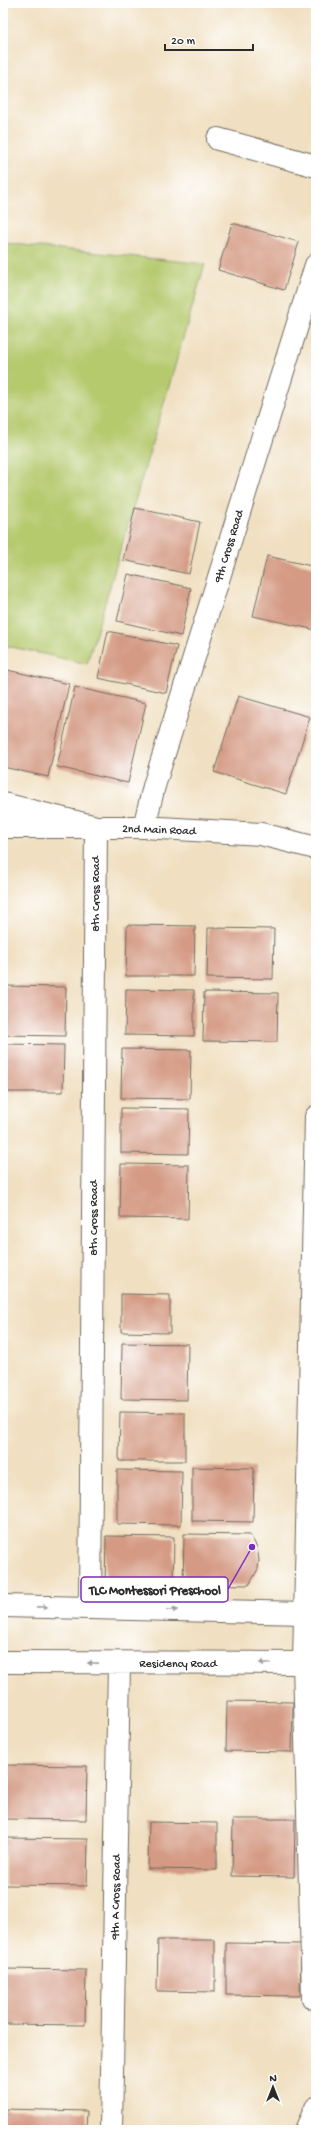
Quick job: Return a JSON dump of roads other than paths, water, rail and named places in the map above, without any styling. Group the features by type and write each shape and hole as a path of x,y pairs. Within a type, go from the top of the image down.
{"street":[{"path":"218,139 316,166"},
{"name":"9th Cross Road","path":"144,828 156,778 316,265"},
{"name":"2nd Main Road","path":"3,804 96,828 144,828 260,834 316,848"},
{"path":"3,828 96,828"},
{"name":"8th Cross Road","path":"90,1608 96,828"},
{"path":"313,1998 304,1663 316,1117"},
{"path":"3,1606 306,1613"},
{"name":"Residency Road","path":"3,1662 119,1664 304,1663"},
{"name":"9th A Cross Road","path":"111,2130 119,1664"},
{"path":"306,2130 316,2108"}],"place":[{"name":"TLC Montessori Preschool","path":"252,1547"}]}
